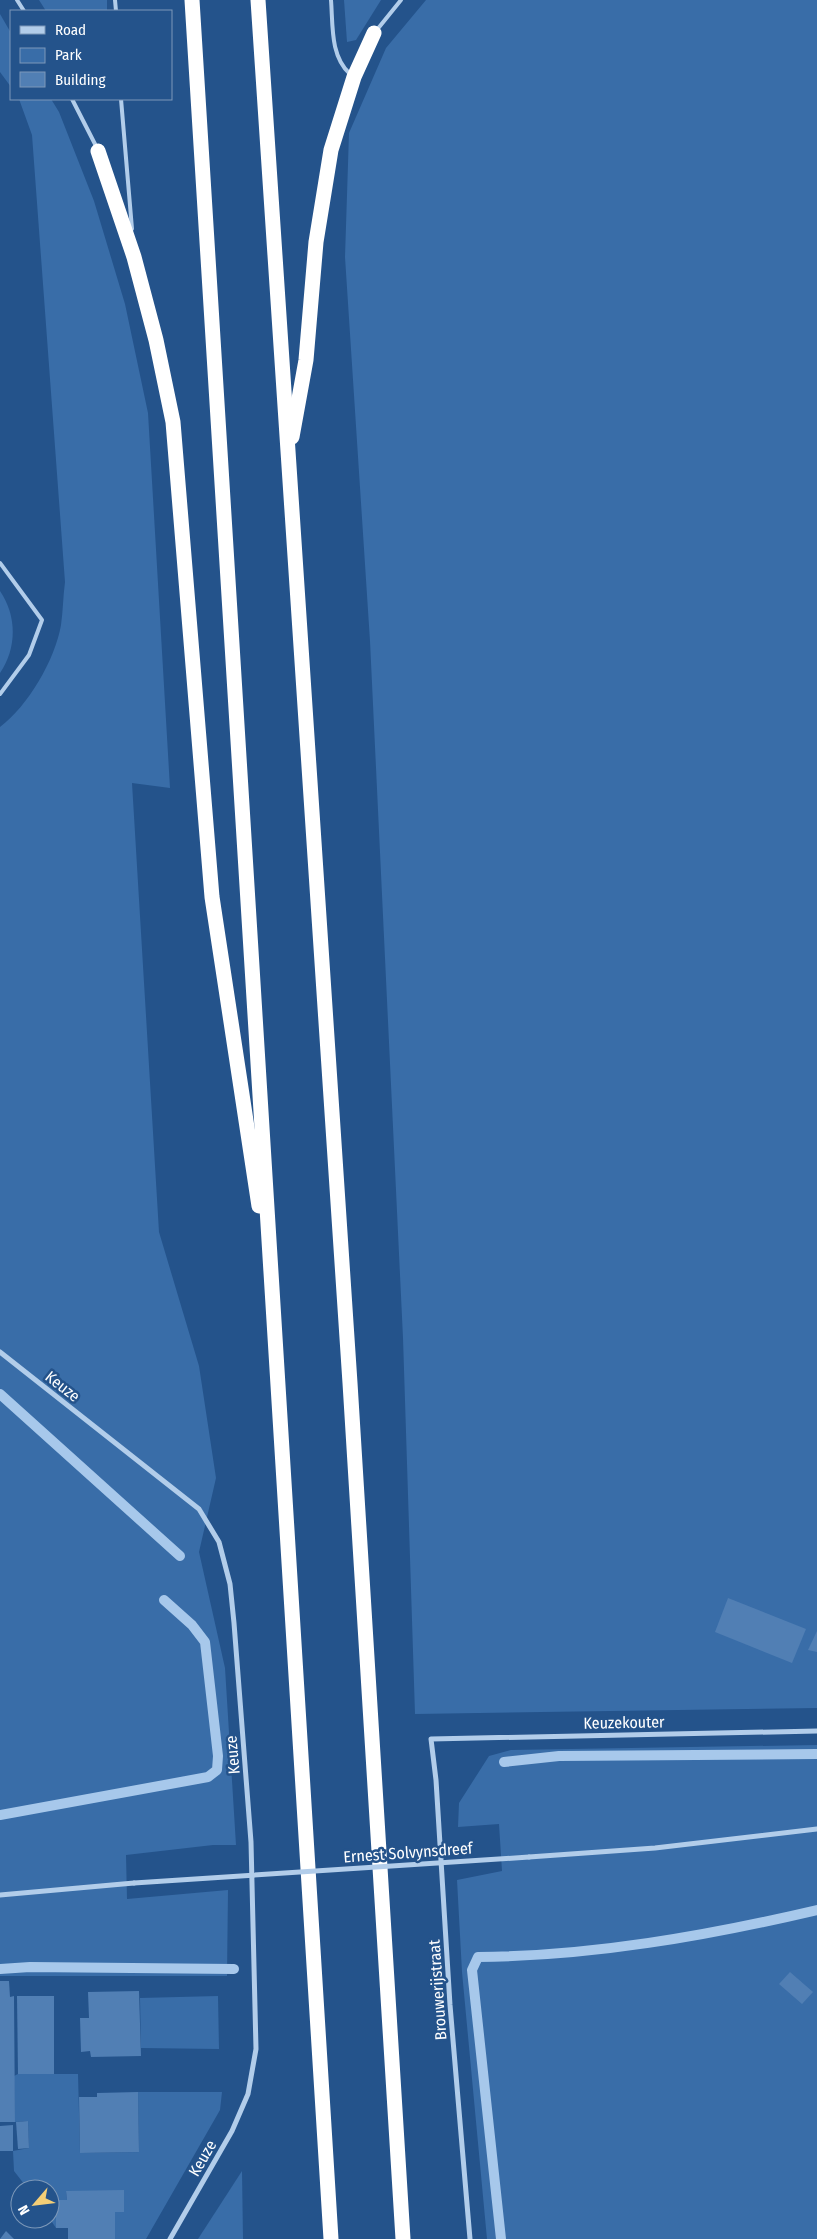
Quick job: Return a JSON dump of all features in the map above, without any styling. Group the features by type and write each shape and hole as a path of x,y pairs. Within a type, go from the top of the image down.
{"highway":[{"path":"192,0 331,2239"},
{"path":"258,0 349,1373 403,2239"},
{"path":"288,461 306,360 316,242 330,159 354,78 374,33"},
{"path":"98,151 134,257 156,340 173,422 212,897 274,1301"}],"street":[{"name":"Keuze","path":"0,1352 199,1509 219,1542 230,1584 251,1842 256,2049 248,2094 232,2131 170,2239"},
{"name":"Keuzekouter","path":"431,1739 817,1731"},
{"name":"Brouwerijstraat","path":"431,1739 436,1780 450,2005 470,2239"},
{"name":"Ernest Solvynsdreef","path":"0,1895 655,1848 817,1829"}],"lane":[{"path":"331,0 336,52 343,68 354,78"},
{"path":"374,33 401,0"},
{"path":"72,100 98,151"},
{"path":"121,100 134,257"},
{"path":"0,563 42,620 28,655 0,694"}],"green space":[{"path":"39,0 107,0 107,10 45,10"},
{"path":"344,0 381,0 356,40 347,42"},
{"path":"426,0 817,0 817,1708 415,1714 403,1338 370,641 345,257 349,133 386,48"},
{"path":"0,14 10,31 10,86 0,72"},
{"path":"19,100 52,100 59,112 94,201 125,304 148,413 170,788 132,783 159,1232 199,1366 216,1478 199,1552 225,1668 236,1845 213,1845 126,1855 127,1899 228,1890 227,1976 0,1976 0,727 30,695 53,653 61,625 65,582 32,135"},
{"path":"0,591 10,611 13,632 10,653 0,673"},
{"path":"817,1745 817,2239 487,2239 462,1972 457,1880 502,1871 499,1824 458,1827 459,1803 489,1756 511,1750"},
{"path":"218,1996 219,2049 141,2048 140,1998"},
{"path":"18,2074 78,2074 80,2153 139,2152 138,2092 222,2092 220,2110 146,2239 115,2239 115,2212 124,2212 66,2191 67,2200 60,2218 60,2179 20,2179 14,2171 13,2151 29,2148 28,2121 15,2122 14,2076"},
{"path":"242,2171 243,2239 198,2239"}],"building":[{"path":"728,1598 806,1629 792,1663 715,1632"},
{"path":"817,1631 817,1652 808,1650"},
{"path":"790,1972 813,1992 802,2004 779,1984"},
{"path":"0,1981 9,1981 10,1997 14,1996 15,2122 0,2122"},
{"path":"139,1991 141,2056 91,2057 90,2051 81,2052 80,2018 89,2018 88,1992"},
{"path":"17,1996 54,1996 54,2074 18,2074"},
{"path":"138,2092 139,2152 80,2153 79,2097 97,2097 97,2093"},
{"path":"28,2121 29,2148 18,2149 16,2122"},
{"path":"13,2125 13,2151 0,2151 0,2126"},
{"path":"124,2190 124,2212 115,2212 115,2239 68,2239 68,2228 60,2228 60,2200 67,2200 66,2191"},
{"path":"6,2231 14,2239 0,2239"}],"waterway":[{"path":"0,1394 180,1556"},
{"path":"0,1815 208,1777 217,1770 218,1756 205,1642 192,1625 164,1600"},
{"path":"504,1762 559,1756 817,1754"},
{"path":"501,2239 472,1970 478,1957 521,1956 606,1949 691,1936 817,1910"},
{"path":"0,1969 30,1967 234,1969"}]}
